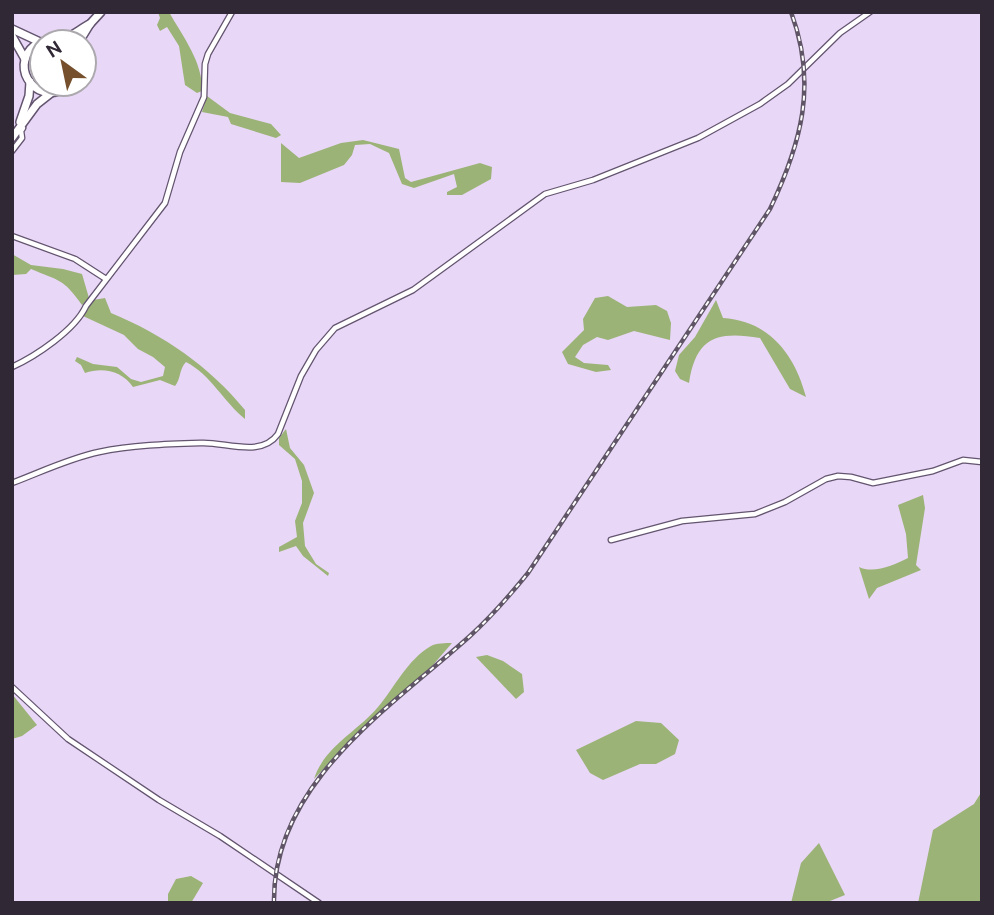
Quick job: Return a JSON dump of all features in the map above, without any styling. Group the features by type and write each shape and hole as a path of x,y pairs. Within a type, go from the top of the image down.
{"main road":[{"path":"88,28 101,12"},
{"path":"83,28 90,24"},
{"path":"12,29 28,36"},
{"path":"12,36 25,59 28,78"},
{"path":"25,59 28,54"},
{"path":"18,128 28,98"},
{"path":"12,138 37,104 45,98"}],"street":[{"path":"12,367 26,360 72,326 166,200 179,156 204,97 208,54 232,12"},
{"path":"12,482 96,452 202,443 253,448 272,442 278,434 301,376 311,358 335,328 413,290 545,194 593,180 698,138 760,104 789,83 840,33 870,12"},
{"path":"12,151 22,138 21,131 37,104"},
{"path":"12,236 75,259 98,271 106,279"},
{"path":"611,540 682,521 755,513 785,502 826,479 838,476 873,484 933,471 963,460 982,462"},
{"path":"12,687 68,740 159,800 220,836 319,903"}],"green space":[{"path":"158,12 169,12 186,40 196,60 202,91 197,93 185,85 179,46 167,27 160,31 157,25 160,18"},
{"path":"207,96 230,113 271,124 281,135 276,138 231,124 228,117 202,112"},
{"path":"363,140 399,149 405,178 411,182 480,163 492,167 491,179 462,195 447,195 447,192 457,187 454,174 414,188 402,184 389,153 370,144 355,145 352,155 344,165 300,183 281,182 281,143 299,158 341,143"},
{"path":"12,254 31,265 82,274 89,298 82,305 65,285 31,269 26,274 12,275"},
{"path":"608,296 627,307 656,305 667,311 671,323 670,340 634,331 608,340 597,337 583,345 575,357 584,363 608,365 611,370 596,372 568,364 562,352 584,330 583,319 595,298"},
{"path":"105,298 111,313 149,331 201,366 245,410 245,419 203,374 186,362 175,386 160,380 133,387 123,377 112,372 99,370 85,373 75,361 77,357 93,364 117,367 131,379 141,382 163,376 165,367 138,349 124,335 83,316 93,300"},
{"path":"716,300 723,318 754,326 778,343 795,367 806,397 790,389 760,338 732,336 711,341 697,356 689,383 680,379 675,371 679,355 695,337"},
{"path":"286,429 290,448 304,465 314,493 303,523 305,546 316,564 329,573 328,576 303,556 296,546 279,552 279,547 297,537 295,521 302,503 302,481 295,459 279,445 279,438"},
{"path":"923,495 925,508 916,565 921,570 877,588 869,599 859,567 877,569 908,558 906,534 898,505"},
{"path":"452,643 433,665 361,729 314,779 333,748 370,716 415,659 433,645"},
{"path":"487,655 503,661 522,674 524,692 516,699 476,657"},
{"path":"12,694 37,725 22,736 12,739"},
{"path":"636,721 661,723 679,740 675,754 656,764 640,764 603,780 590,773 576,750"},
{"path":"982,791 982,903 918,903 933,830 974,804"},
{"path":"819,843 845,895 825,903 791,903 801,863"},
{"path":"191,876 203,883 191,903 168,903 168,894 176,879"}],"railway":[{"path":"274,903 279,860 293,821 314,785 342,751 373,720 478,628 528,573 770,209 790,161 802,113 803,64 791,12"}]}
